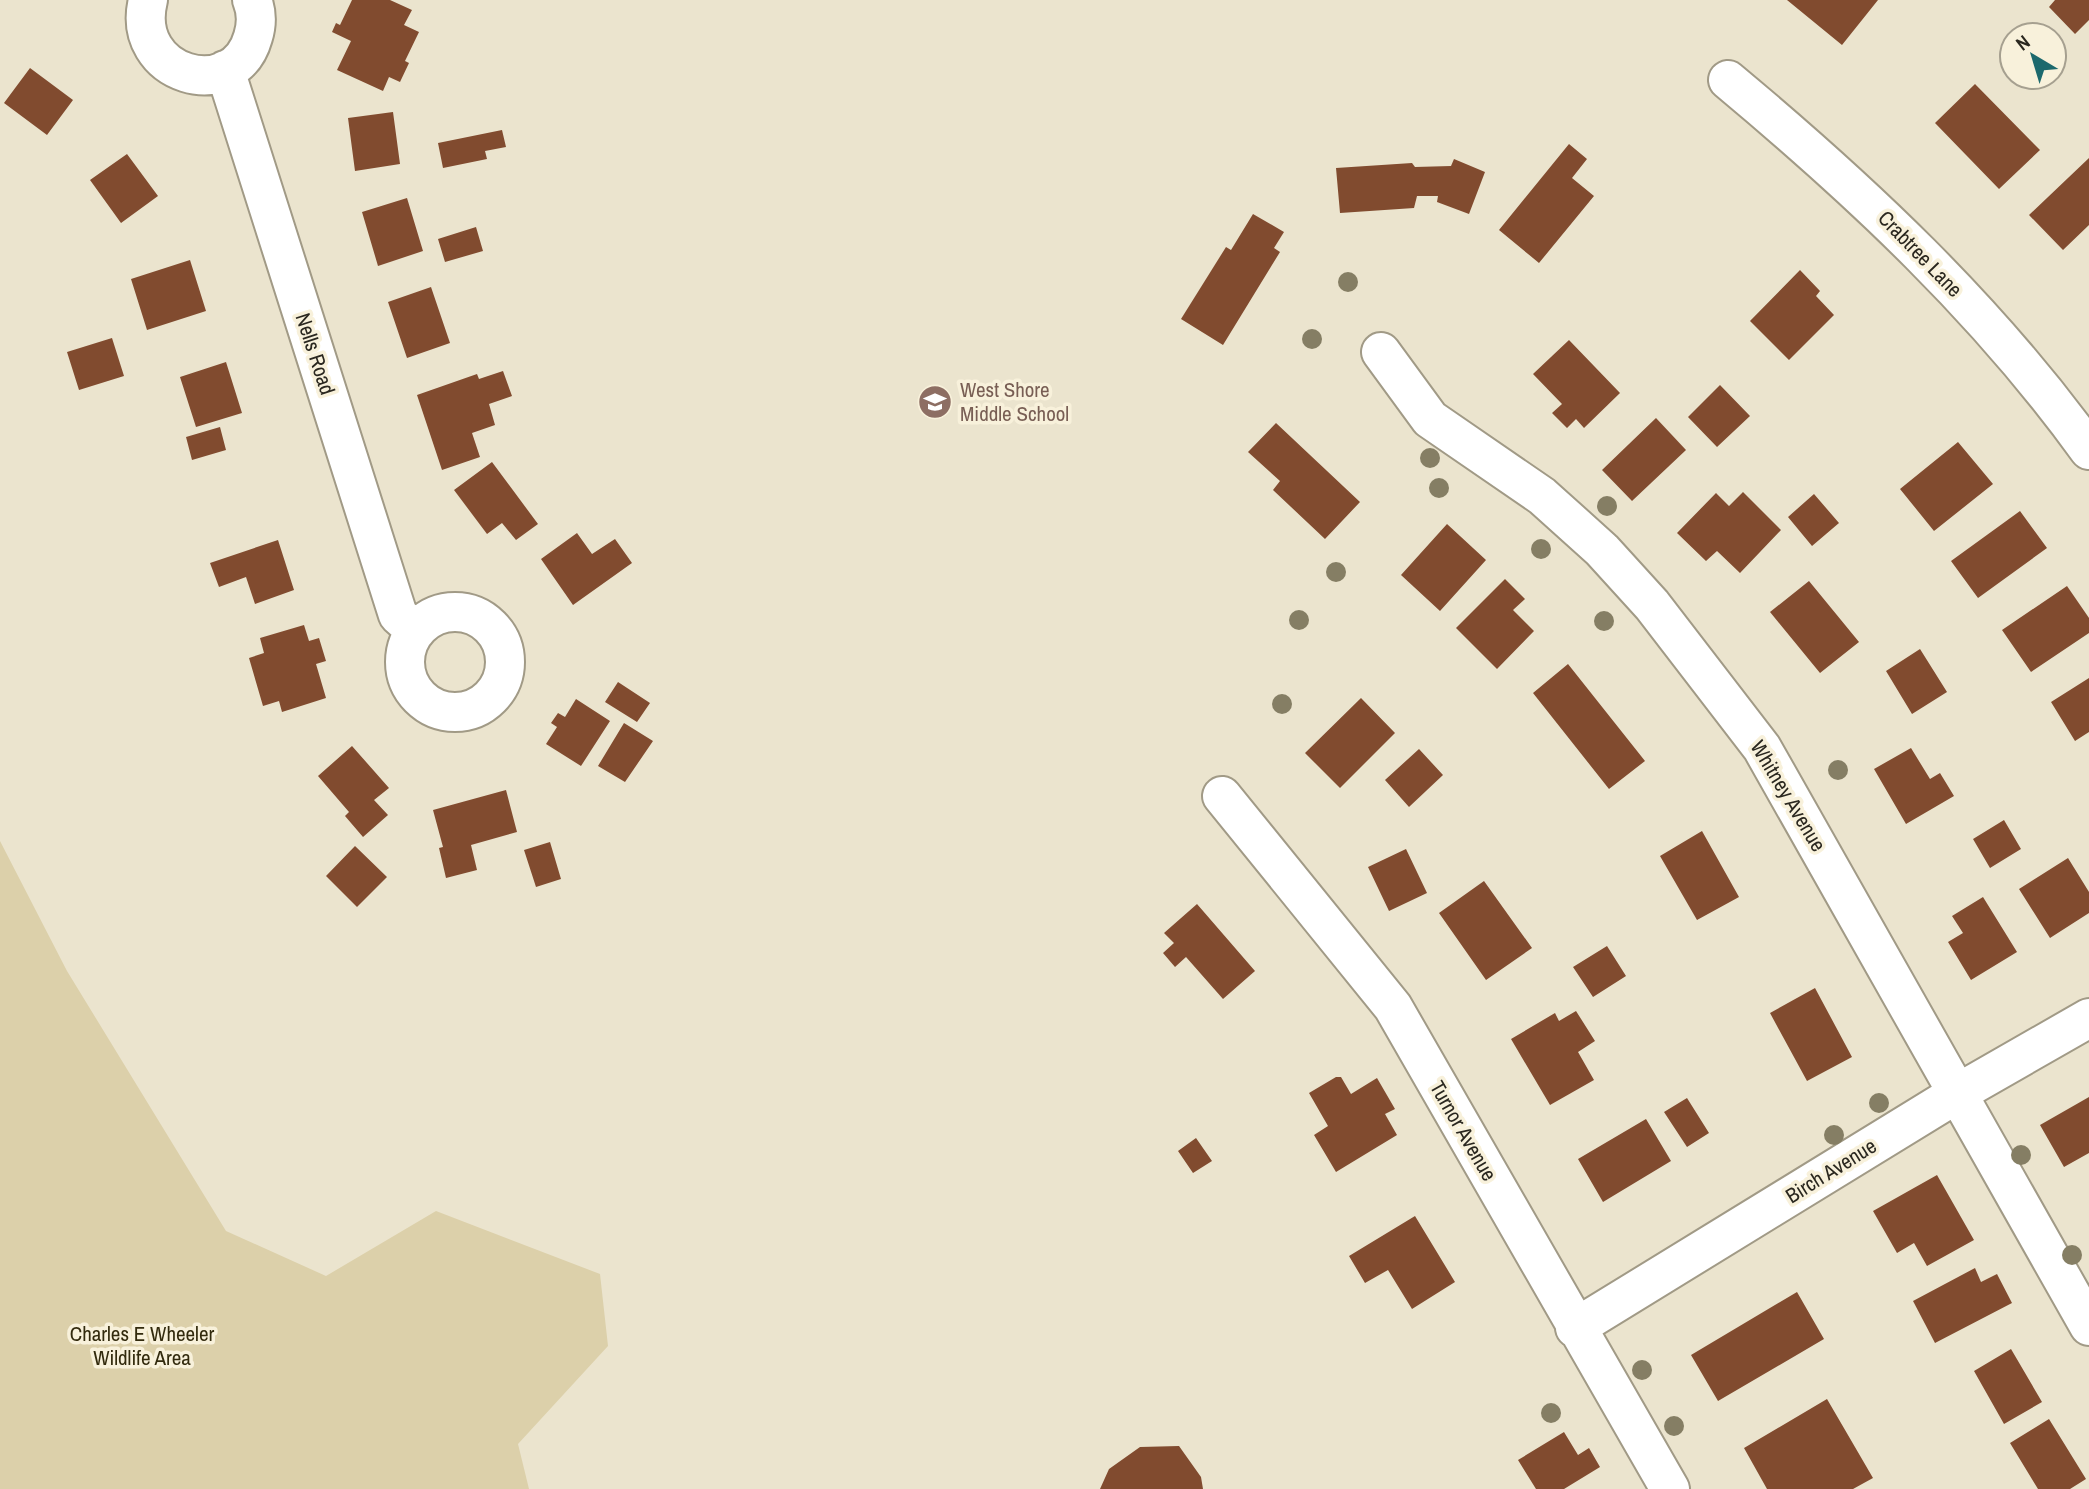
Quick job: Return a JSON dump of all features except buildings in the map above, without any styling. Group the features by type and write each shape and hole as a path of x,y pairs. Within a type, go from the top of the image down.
{"street":[{"path":"147,0 144,19 148,38 156,54 171,67 188,74 207,75 225,70 240,59 251,44 256,26 252,0"},
{"name":"Nells Road","path":"225,70 398,615 416,631"},
{"name":"Crabtree Lane","path":"1728,80 1825,160 1919,251 2042,385 2089,450"},
{"name":"Whitney Avenue","path":"1381,352 1430,419 1542,495 1602,550 1652,605 1762,748 2089,1326"},
{"name":"Turnor Avenue","path":"1222,796 1393,1007 1575,1328 1670,1489"},
{"name":"Birch Avenue","path":"1575,1328 1958,1093 2089,1018"}],"green space":[{"name":"Charles E Wheeler Wildlife Area","path":"0,841 67,971 226,1231 326,1276 436,1211 600,1274 608,1346 518,1444 529,1489 0,1489"}],"place":[{"name":"West Shore Middle School","path":"935,402"}]}
